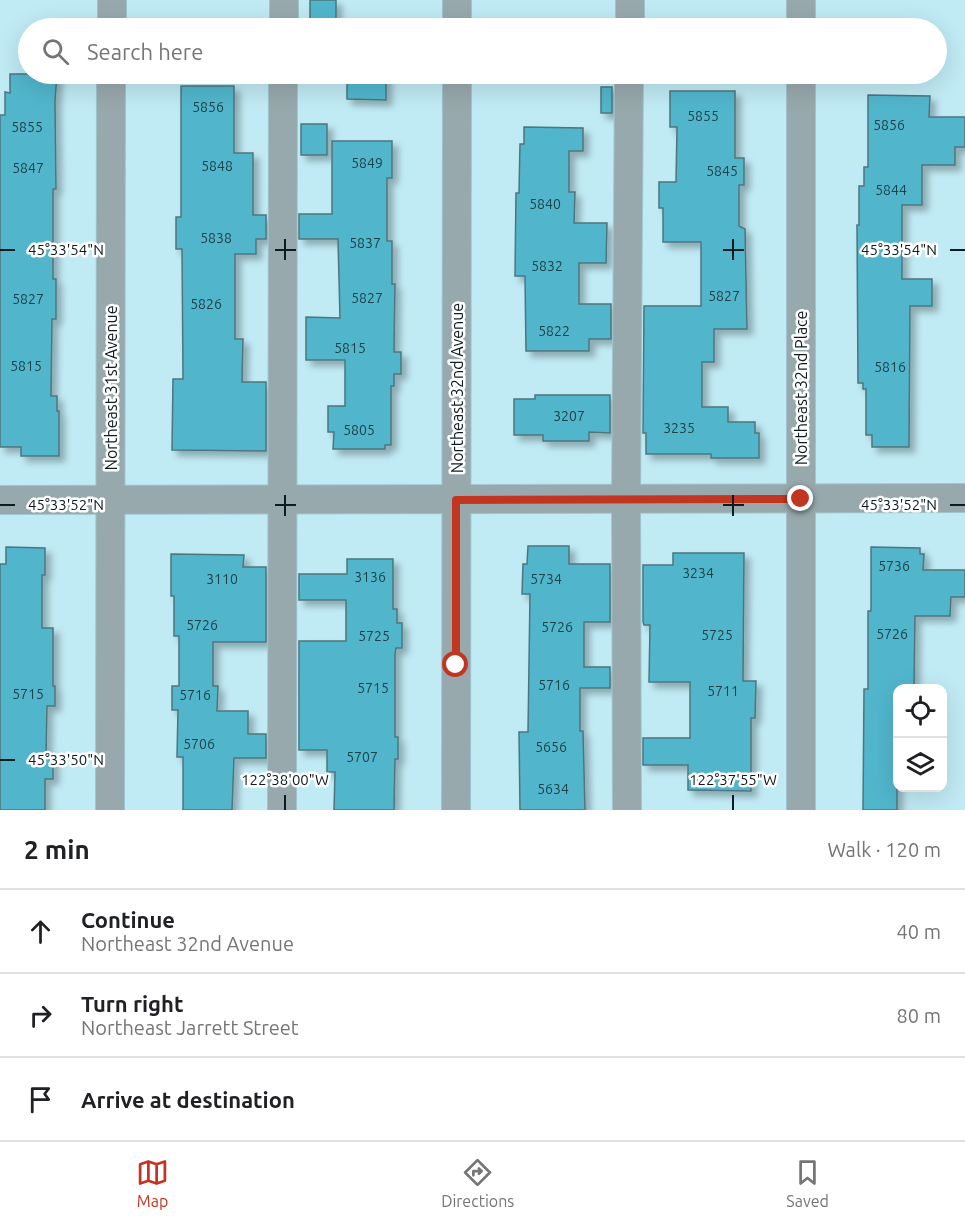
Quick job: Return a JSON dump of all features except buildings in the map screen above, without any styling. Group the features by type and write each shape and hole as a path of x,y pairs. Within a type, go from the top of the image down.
{"street":[{"path":"112,0 112,18"},
{"path":"284,0 284,18"},
{"path":"457,0 457,18"},
{"path":"630,0 630,18"},
{"path":"801,0 801,18"},
{"name":"Northeast 31st Avenue","path":"110,810 111,84"},
{"path":"282,810 283,84"},
{"name":"Northeast 32nd Avenue","path":"456,810 457,84"},
{"path":"627,810 626,499 629,84"},
{"name":"Northeast 32nd Place","path":"801,84 801,810"},
{"path":"0,501 965,498"}],"route":[{"path":"456,665 456,500 801,499"}]}
